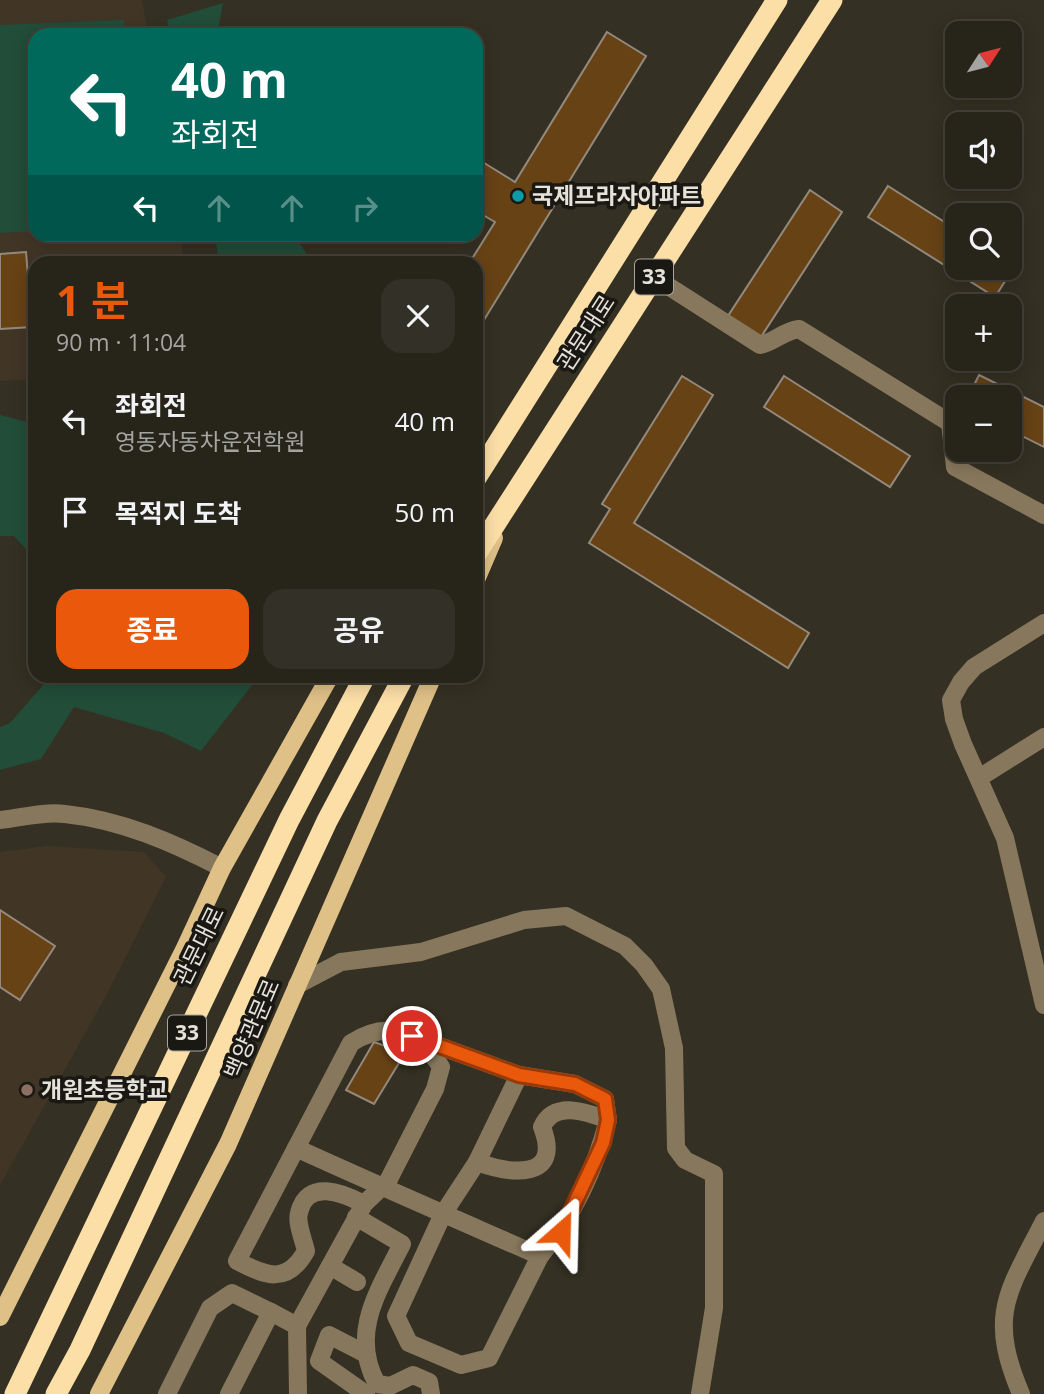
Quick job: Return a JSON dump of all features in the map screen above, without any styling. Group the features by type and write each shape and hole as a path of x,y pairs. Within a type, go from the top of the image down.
{"highway":[{"name":"관문대로","path":"483,464 777,0"},
{"name":"관문대로","path":"483,542 832,0"},
{"name":"관문대로","path":"15,1394 289,820 361,683"},
{"name":"33","path":"56,1394 327,821 400,683"}],"main road":[{"path":"483,564 518,485"},
{"path":"0,1317 185,948 222,868 326,683"},
{"name":"백양관문로","path":"99,1394 229,1144 430,683"}],"street":[{"path":"654,277 760,345 778,338 787,330 799,329 950,423 955,467 1044,515"},
{"path":"1044,623 974,667 951,700 954,719 1005,838 1044,1005"},
{"path":"979,778 1044,737"},
{"path":"0,820 62,813 124,826 173,843 222,868"},
{"path":"298,985 341,962 421,951 524,920 566,916 625,946 644,965 661,989 674,1048 676,1148 685,1160 714,1174 714,1308 700,1394"},
{"path":"431,1394 429,1382 413,1375 390,1387 377,1384 365,1353 371,1307 402,1244 331,1190 317,1191 306,1200 298,1214 306,1251 297,1266 279,1275 259,1272 237,1261 351,1043 367,1032 386,1030 412,1036 519,1075 575,1084 605,1099 608,1120 603,1143 561,1232 540,1256 489,1358 461,1365 434,1356 409,1343 396,1316 443,1214 477,1162 519,1075"},
{"path":"298,1394 297,1326 360,1210 388,1181 435,1089 441,1068 432,1054 412,1036"},
{"path":"477,1162 498,1170 538,1168 546,1157 547,1141 542,1127 545,1118 560,1111 581,1109 608,1120"},
{"path":"296,1148 540,1256"},
{"path":"1021,1394 1004,1348 1004,1310 1009,1291 1044,1221"},
{"path":"330,1266 358,1282"},
{"path":"167,1394 210,1308 232,1293 297,1326"},
{"path":"229,1394 271,1312"},
{"path":"365,1353 329,1335 318,1361 366,1394"}],"shaded area":[{"path":"0,0 142,0 147,28 28,28 28,242 181,242 183,256 28,256 28,379 0,381"},
{"name":"개원초등학교","path":"47,846 144,852 166,877 106,996 0,1185 0,852"}],"green space":[{"path":"223,3 218,28 169,28 167,20"},
{"path":"124,20 124,28 28,28 28,231 0,233 0,25"},
{"path":"216,242 299,242 308,256 218,256"},
{"path":"0,415 28,422 28,551 14,536 0,536"},
{"path":"45,683 254,683 201,751 164,733 74,707 41,759 0,770 0,727 10,723"}],"building":[{"name":"국제프라자아파트","path":"607,32 646,56 483,322 483,256 474,256 495,222 483,215 483,162 515,182"},
{"path":"888,186 945,222 945,266 868,217"},
{"path":"810,190 842,212 759,340 726,319"},
{"path":"26,252 28,327 0,329 0,254"},
{"path":"968,280 1006,280 997,294 990,294"},
{"path":"979,375 999,385 974,385"},
{"path":"682,376 713,395 634,523 809,633 788,668 589,543 610,509 602,504"},
{"path":"784,376 910,456 890,487 764,407"},
{"path":"1022,396 1044,407 1044,447 1022,436"},
{"path":"0,910 55,946 20,1000 0,987"},
{"path":"374,1042 405,1053 374,1104 346,1090"}],"place":[{"name":"국제프라자아파트","path":"518,196"},
{"name":"개원초등학교","path":"27,1090"}],"route":[{"path":"412,1036 519,1075 575,1084 605,1099 608,1120 603,1143 561,1232"}]}
